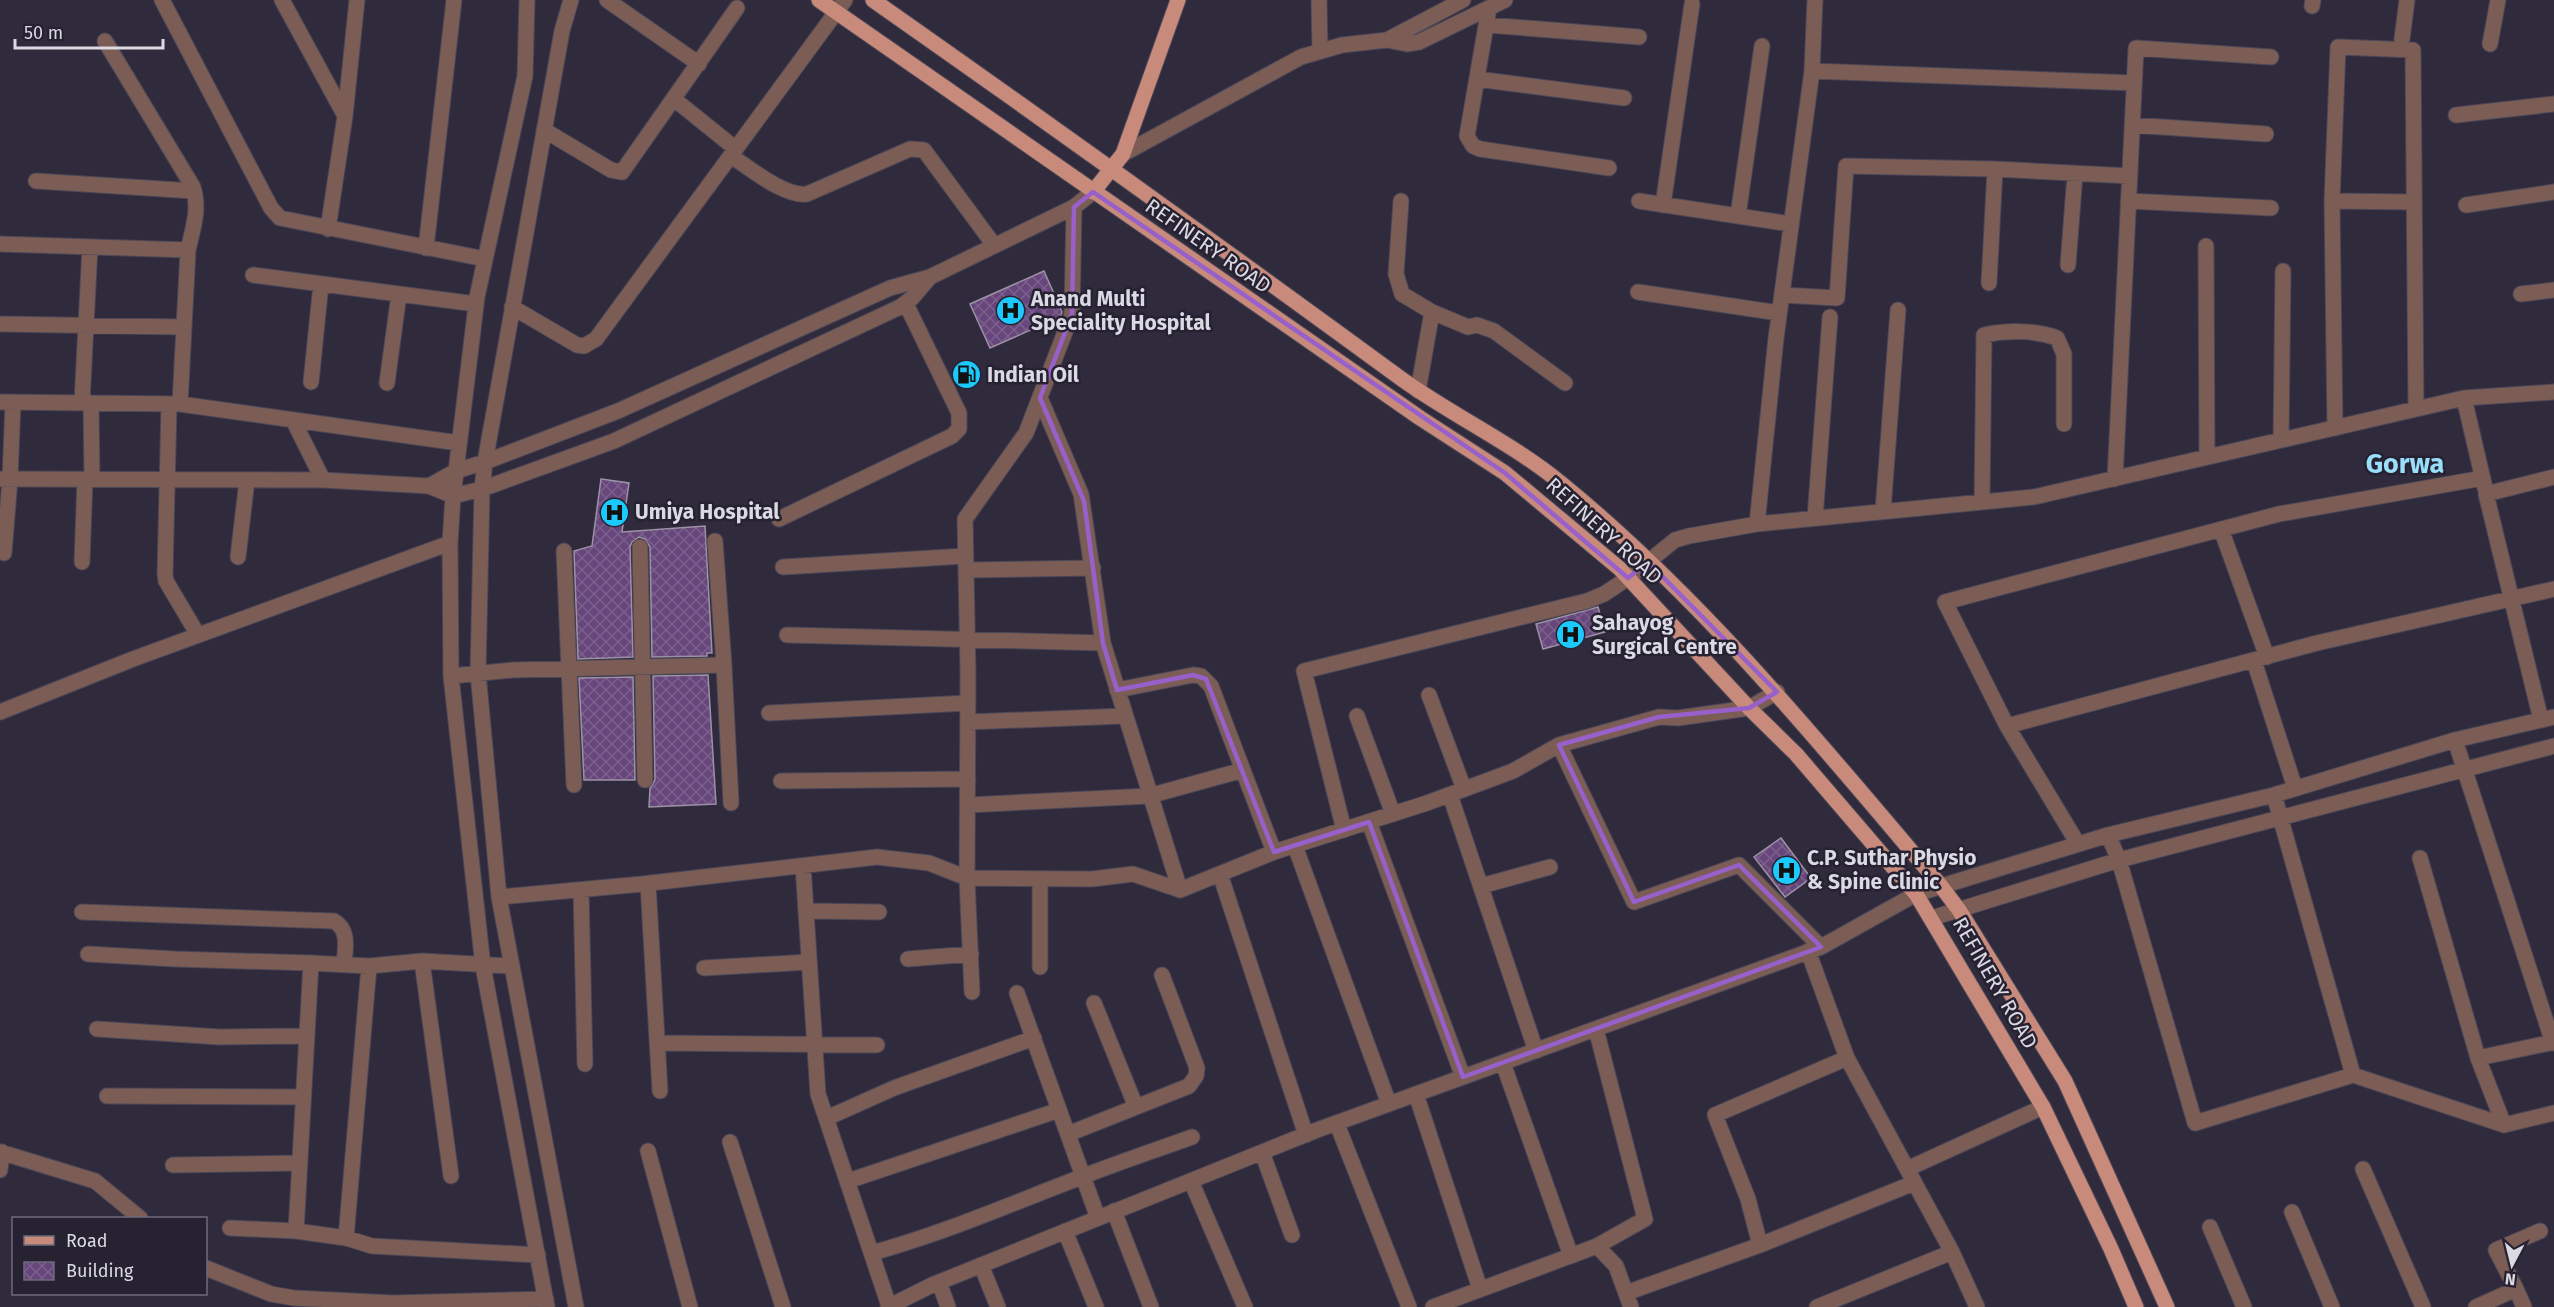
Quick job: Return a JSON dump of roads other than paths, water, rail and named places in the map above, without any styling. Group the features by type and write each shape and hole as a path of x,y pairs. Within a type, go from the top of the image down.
{"main road":[{"name":"REFINERY ROAD","path":"819,0 840,6 1093,192 1420,418 1505,473 1611,560 1749,708 1796,754 1916,894 2043,1107 2136,1307"},
{"name":"REFINERY ROAD","path":"873,0 1112,168 1418,391 1500,439 1540,467 1648,562 1777,692 1959,910 2065,1081 2167,1307"},
{"path":"1093,192 1123,153 1175,2"}],"street":[{"path":"162,0 275,213 287,222 485,259"},
{"path":"282,0 345,116"},
{"path":"328,229 345,116 357,0"},
{"path":"426,248 454,0"},
{"path":"207,1268 271,1293 294,1298 393,1303 547,1303 483,966 451,676 450,543 453,496 476,304 525,76 527,0"},
{"path":"572,0 562,31 485,462 482,489 478,673 499,897 576,1307"},
{"path":"608,0 699,63"},
{"path":"1319,0 1320,51"},
{"path":"1387,40 1463,0"},
{"path":"1123,153 1301,57 1342,45 1387,40 1407,44 1419,42 1505,0"},
{"path":"1757,524 1779,313 1812,71 1815,0"},
{"path":"2402,39 2407,0"},
{"path":"2490,44 2498,0"},
{"path":"1664,205 1692,4"},
{"path":"512,307 577,345 591,344 840,6"},
{"path":"544,130 611,170 622,172 737,8"},
{"path":"1490,8 1467,136 1473,146 1609,168"},
{"path":"1488,25 1639,37"},
{"path":"105,41 194,190 197,199 197,212 188,250 184,327 166,479 166,581 198,635"},
{"path":"1737,216 1762,46"},
{"path":"2335,428 2332,201 2338,46 2413,50 2416,409"},
{"path":"2115,479 2136,48 2271,57"},
{"path":"1812,71 2134,83"},
{"path":"1477,79 1624,98"},
{"path":"674,99 734,152 788,192 799,195 807,195 910,149 924,150 994,245"},
{"path":"2456,115 2554,104"},
{"path":"2132,125 2266,134"},
{"path":"1782,295 1837,298 1846,166 1995,169 2130,176"},
{"path":"1989,283 1995,169"},
{"path":"2068,265 2075,174"},
{"path":"36,181 194,190"},
{"path":"429,486 456,471 618,411 890,288 930,277 1074,207 1093,192"},
{"path":"2466,205 2554,192"},
{"path":"1401,201 1396,274 1402,294 1432,312 1468,327 1477,325 1494,331 1565,383"},
{"path":"1639,201 1791,224"},
{"path":"2128,201 2271,208"},
{"path":"2332,201 2413,202"},
{"path":"972,992 967,878 968,703 964,519 1026,434 1072,314 1074,207"},
{"path":"0,244 188,250"},
{"path":"2206,246 2207,457"},
{"path":"82,562 88,479 86,326 90,247"},
{"path":"2282,440 2283,271"},
{"path":"253,275 476,304"},
{"path":"5,479 323,480 429,486 453,496 482,489 614,441 906,304 930,277"},
{"path":"311,382 321,284"},
{"path":"2521,294 2554,290"},
{"path":"1638,292 1779,313"},
{"path":"387,383 399,294"},
{"path":"779,519 952,436 959,429 959,413 906,304"},
{"path":"1883,511 1898,310"},
{"path":"1418,391 1432,312"},
{"path":"1815,518 1830,317"},
{"path":"0,324 184,327"},
{"path":"1982,502 1984,335 1998,332 2044,333 2057,338 2064,354 2064,424"},
{"path":"1344,830 1304,671 1587,601 1604,594 1628,578 1675,540 1757,524 2034,497 2464,398 2554,392"},
{"path":"803,866 818,1094 889,1307 939,1282 1262,1152 1815,949 1916,894 2108,835 2274,795 2455,740 2548,718 2511,600 2464,398"},
{"path":"1040,399 1081,494 1103,643 1180,890"},
{"path":"4,553 7,402 174,404 459,443"},
{"path":"293,420 323,480"},
{"path":"2487,494 2554,477"},
{"path":"2079,844 2007,726 1945,602 2279,514 2483,478"},
{"path":"238,557 247,480"},
{"path":"2221,529 2295,788"},
{"path":"715,541 724,665 730,803"},
{"path":"0,711 198,635 450,543"},
{"path":"640,547 645,780"},
{"path":"564,551 574,785"},
{"path":"783,567 966,563 1093,567"},
{"path":"2007,726 2317,643 2554,589"},
{"path":"787,635 1103,643"},
{"path":"451,676 568,668 724,665"},
{"path":"1117,690 1193,675 1201,676 1212,686 1274,852"},
{"path":"499,897 648,884 877,857 929,863 967,878 1092,879 1133,874 1180,890 1274,852 1393,814 1513,771 1559,745 1659,717 1678,718 1749,708 1777,692"},
{"path":"1429,695 1481,886 1536,1051"},
{"path":"770,714 968,703"},
{"path":"968,722 1124,716"},
{"path":"1357,716 1393,814"},
{"path":"2455,740 2554,1043 2478,1058"},
{"path":"1559,745 1634,902 1739,865 1815,949 1847,1058 1952,1252 1977,1307"},
{"path":"1932,918 2119,860 2554,746"},
{"path":"968,805 1149,796 1244,770"},
{"path":"781,781 968,779"},
{"path":"2274,795 2353,1075"},
{"path":"1369,822 1463,1077"},
{"path":"2108,835 2119,860 2195,1123 2353,1075 2504,1125 2554,1113"},
{"path":"1295,846 1389,1104"},
{"path":"2420,858 2478,1058 2504,1125"},
{"path":"1481,886 1550,867"},
{"path":"1220,874 1306,1135"},
{"path":"1040,879 1040,967"},
{"path":"648,884 660,1091"},
{"path":"580,890 585,1064"},
{"path":"806,911 879,912"},
{"path":"82,912 334,921 340,924 346,935 344,965"},
{"path":"88,954 369,966 422,961 512,966"},
{"path":"908,959 970,954"},
{"path":"422,961 451,1176"},
{"path":"704,968 809,962"},
{"path":"296,1231 311,963"},
{"path":"346,1238 369,966"},
{"path":"1068,1134 1189,1086 1196,1076 1197,1068 1161,975"},
{"path":"1017,993 1098,1218"},
{"path":"1094,1003 1137,1107"},
{"path":"97,1029 220,1037 307,1036"},
{"path":"1433,1307 1597,1246 1645,1219 1596,1029"},
{"path":"826,1118 894,1088 1034,1038"},
{"path":"657,1043 877,1044"},
{"path":"1760,1245 1748,1199 1715,1115 1847,1058"},
{"path":"1503,1063 1571,1256"},
{"path":"1416,1094 1480,1289"},
{"path":"107,1096 303,1097"},
{"path":"1597,1246 1616,1266 1628,1300 1760,1245 1910,1176 2043,1107"},
{"path":"848,1181 1059,1110"},
{"path":"1337,1124 1409,1307"},
{"path":"872,1253 920,1240 973,1221 1083,1176 1192,1137"},
{"path":"730,1142 783,1307"},
{"path":"648,1151 690,1307"},
{"path":"0,1170 1,1152 95,1181 139,1217"},
{"path":"1262,1152 1292,1235"},
{"path":"173,1165 300,1163"},
{"path":"2363,1169 2423,1307"},
{"path":"1191,1181 1245,1307"},
{"path":"528,1201 555,1197"},
{"path":"1114,1211 1151,1307"},
{"path":"2292,1212 2332,1307"},
{"path":"2210,1227 2244,1307"},
{"path":"230,1228 296,1231 346,1238 372,1246 538,1255"},
{"path":"1065,1231 1096,1307"},
{"path":"2524,1307 2496,1250 2540,1231"},
{"path":"1817,1307 1952,1252"},
{"path":"981,1265 998,1307"},
{"path":"939,1282 948,1307"},
{"path":"2476,1307 2516,1289"},
{"path":"276,1307 294,1298"}],"place":[{"name":"Anand Multi Speciality Hospital","path":"1010,311"},
{"name":"Indian Oil","path":"966,375"},
{"name":"Umiya Hospital","path":"614,512"},
{"name":"Sahayog Surgical Centre","path":"1571,635"},
{"name":"C.P. Suthar Physio & Spine Clinic","path":"1786,870"}],"district":[{"name":"Gorwa","path":"2405,464"}]}
